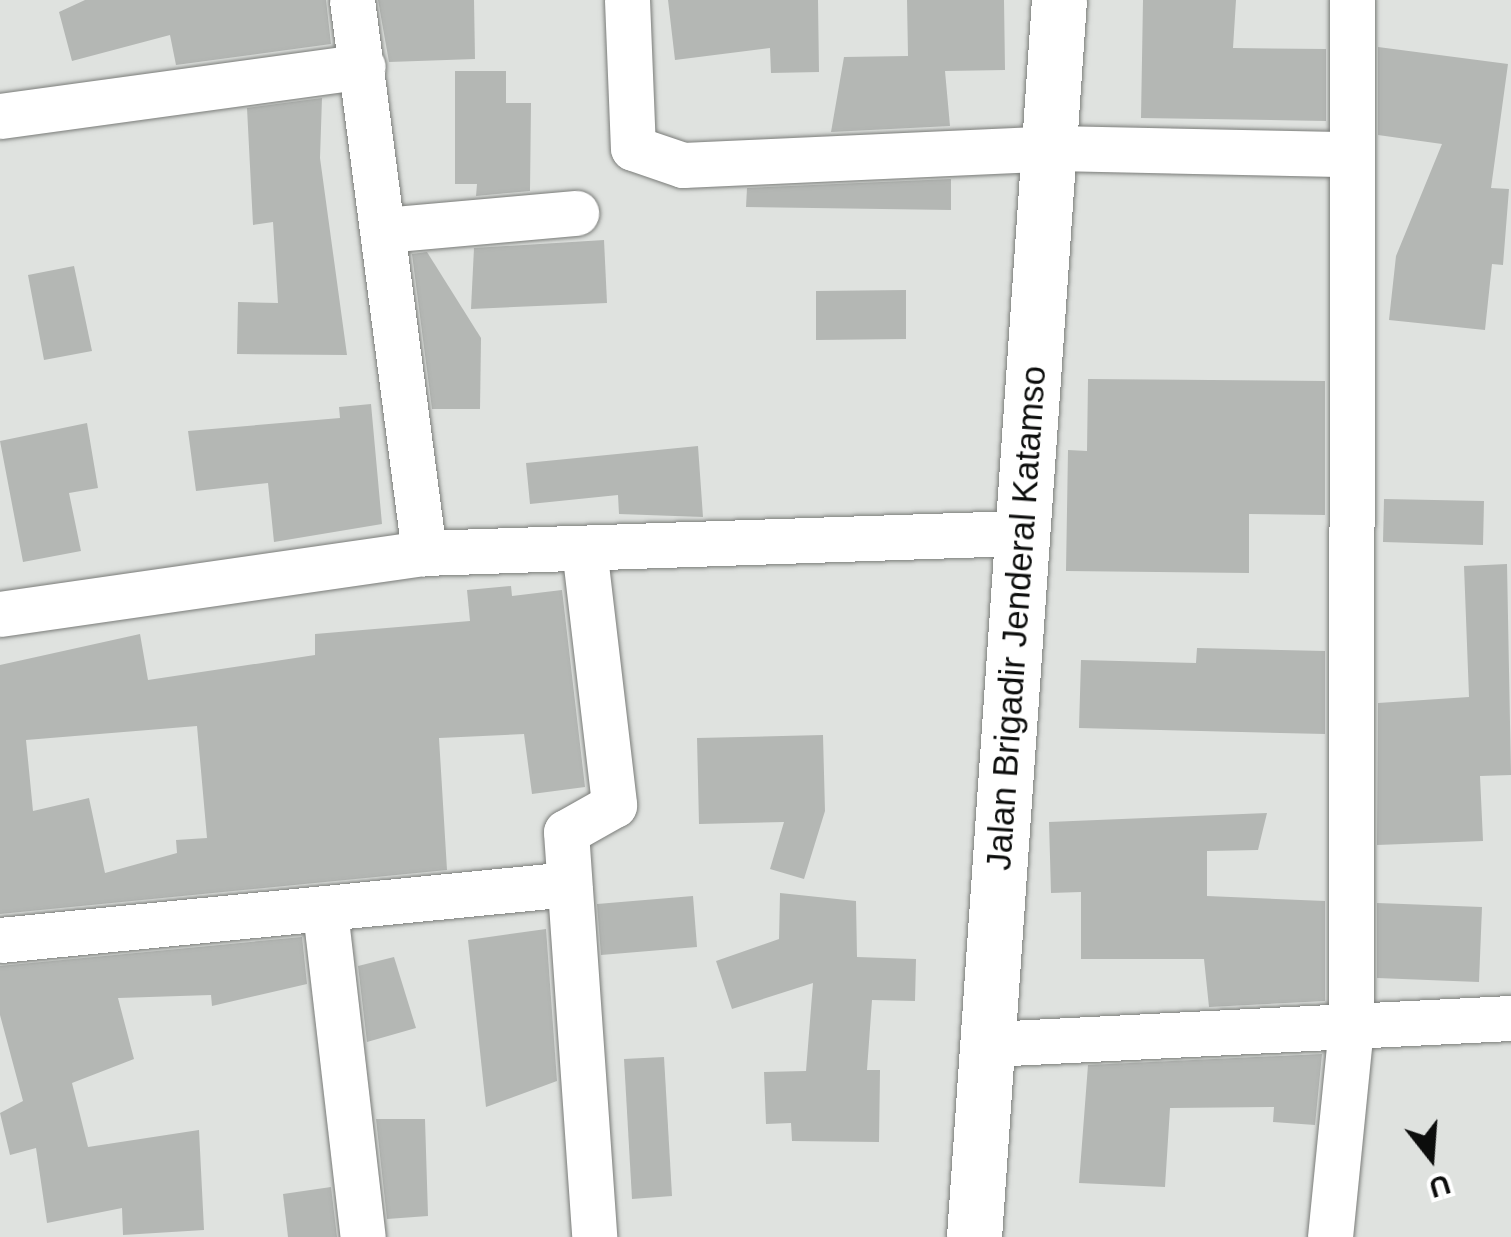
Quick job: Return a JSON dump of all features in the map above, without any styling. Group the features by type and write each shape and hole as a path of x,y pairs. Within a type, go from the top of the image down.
{"main road":[{"name":"Jalan Brigadir Jenderal Katamso","path":"974,1237 990,1044 1017,533 1054,148 1059,0"}],"street":[{"path":"352,0 424,553"},
{"path":"628,0 633,148 683,166 1054,148 1352,154"},
{"path":"1330,1237 1351,1028 1352,0"},
{"path":"2,104 362,66"},
{"path":"384,230 576,212"},
{"path":"0,614 424,553 1017,533"},
{"path":"584,548 614,805 566,832 594,1237"},
{"path":"0,940 176,917 325,912 569,884"},
{"path":"325,912 362,1237"},
{"path":"990,1044 1511,1018"}],"building":[{"path":"85,0 326,0 331,44 176,65 170,35 72,61 59,12"},
{"path":"378,0 474,0 475,59 389,62"},
{"path":"668,0 818,0 819,72 771,73 770,48 675,60"},
{"path":"907,0 1004,0 1005,70 945,71 950,126 831,132 844,57 908,56"},
{"path":"1143,0 1236,0 1233,48 1326,49 1326,121 1141,118"},
{"path":"1378,47 1508,64 1491,188 1509,189 1503,265 1492,264 1485,330 1389,320 1396,256 1442,144 1378,135"},
{"path":"455,71 506,71 506,103 531,103 530,191 476,196 477,184 455,184"},
{"path":"322,98 320,158 347,355 237,354 238,302 278,303 273,222 253,225 247,108"},
{"path":"951,179 951,210 746,207 747,188"},
{"path":"604,240 607,303 471,309 474,248"},
{"path":"427,252 481,338 480,409 432,409 412,254"},
{"path":"74,266 92,351 44,360 28,275"},
{"path":"906,290 906,339 816,340 816,291"},
{"path":"1088,379 1325,381 1325,515 1249,514 1249,573 1066,571 1068,450 1087,451"},
{"path":"371,404 382,524 274,542 268,483 196,491 188,431 340,418 339,407"},
{"path":"87,423 98,488 69,493 81,551 23,562 0,441"},
{"path":"698,446 703,517 619,514 618,495 530,504 526,463"},
{"path":"1384,499 1484,501 1483,545 1383,542"},
{"path":"1507,564 1511,775 1480,776 1483,841 1377,845 1378,703 1469,697 1464,566"},
{"path":"511,586 512,596 562,590 585,787 532,794 524,734 439,738 447,870 0,914 0,665 140,634 148,680 315,655 315,634 470,621 467,590","holes":["197,726 207,838 176,840 177,853 105,873 89,798 33,811 26,740"]},
{"path":"1197,648 1325,651 1325,734 1079,728 1081,660 1196,663"},
{"path":"823,735 825,811 804,879 770,869 784,822 699,824 697,738"},
{"path":"1267,813 1258,850 1207,851 1207,896 1325,901 1325,1001 1209,1007 1204,959 1081,959 1081,892 1051,893 1049,822"},
{"path":"780,893 856,901 857,957 916,959 915,1001 872,1000 867,1070 880,1070 879,1142 792,1141 791,1123 766,1124 764,1072 806,1071 813,983 732,1009 716,961 779,939"},
{"path":"693,896 697,947 601,955 597,904"},
{"path":"1377,903 1482,907 1479,982 1377,978"},
{"path":"546,929 557,1081 486,1107 468,940"},
{"path":"302,937 307,984 212,1006 211,995 118,998 134,1059 72,1083 88,1147 199,1130 204,1230 123,1235 122,1208 47,1223 36,1148 10,1155 0,1113 23,1101 0,1015 0,966"},
{"path":"394,957 416,1028 367,1042 358,966"},
{"path":"1322,1054 1315,1125 1273,1122 1274,1107 1170,1108 1165,1187 1079,1183 1088,1065"},
{"path":"664,1057 672,1196 632,1199 624,1059"},
{"path":"376,1119 425,1119 428,1216 387,1219"},
{"path":"331,1187 337,1237 288,1237 283,1194"}]}
